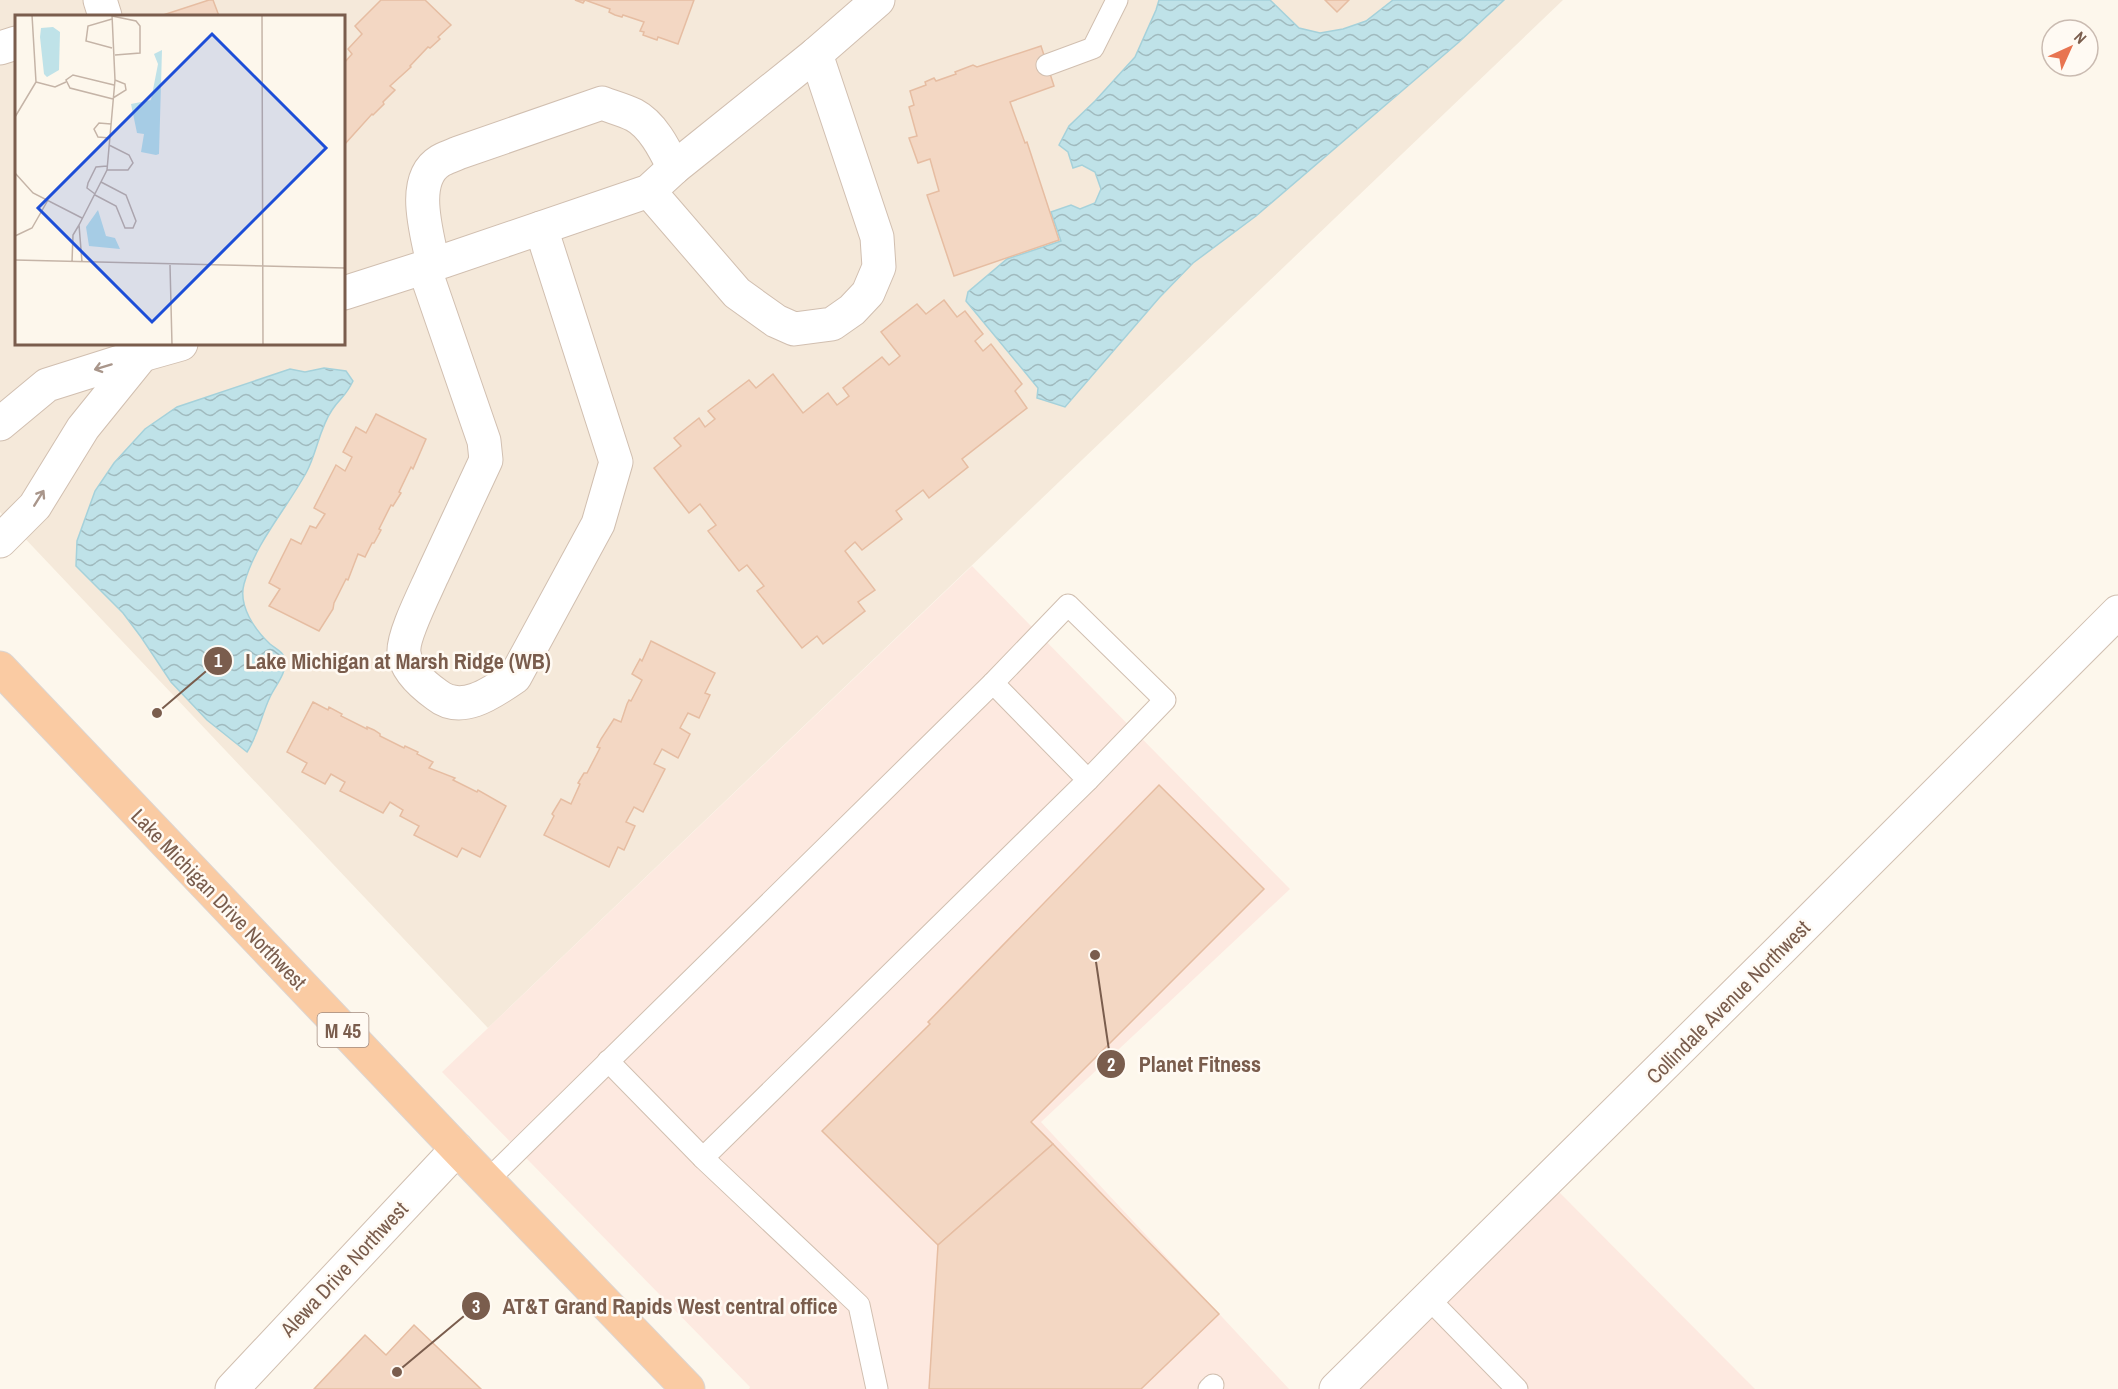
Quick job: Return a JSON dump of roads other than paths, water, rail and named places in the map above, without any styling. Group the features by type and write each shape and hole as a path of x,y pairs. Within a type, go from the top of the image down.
{"highway":[{"name":"Lake Michigan Drive Northwest","path":"0,668 487,1181 688,1389"}],"street":[{"path":"345,293 649,191 674,168 816,54 863,4"},
{"path":"0,48 15,43"},
{"path":"649,191 737,293 776,321 794,329 832,324 852,310 868,293 879,267 877,237 816,54"},
{"path":"542,228 616,462 598,524 515,677 491,694 458,703 445,700 413,674 404,652 412,620 486,460 484,441 429,266 423,205 424,180 439,161 602,103 636,116 647,125 664,148 674,168"},
{"path":"0,424 47,385 178,345"},
{"path":"0,541 35,506 83,428 142,356"},
{"name":"Collindale Avenue Northwest","path":"1336,1389 2118,612"},
{"name":"Alewa Drive Northwest","path":"232,1389 457,1149"}],"lane":[{"path":"1047,65 1093,48 1117,0"},
{"path":"487,1181 993,683 1068,605 1165,700 1088,780 703,1158"},
{"path":"993,683 1088,780"},
{"path":"608,1061 703,1158 859,1305 877,1389"},
{"path":"1428,1298 1517,1389"}],"water":[{"path":"1159,0 1270,0 1299,28 1320,33 1343,29 1366,21 1393,0 1504,0 1459,42 1256,216 1193,263 1159,298 1065,407 1037,398 1038,388 966,301 968,292 1007,259 1061,241 1051,212 1071,205 1080,209 1095,203 1101,189 1095,172 1082,165 1073,168 1068,152 1059,145 1069,126 1135,57"},
{"path":"324,368 346,371 353,381 328,417 306,473 263,540 244,584 243,601 249,617 264,638 283,655 285,660 282,675 270,697 247,752 207,720 171,682 123,613 76,566 77,541 95,491 114,463 145,429 177,407 290,369 305,372"}],"place":[{"name":"Lake Michigan at Marsh Ridge (WB)","path":"157,713"},
{"name":"Planet Fitness","path":"1095,955"},
{"name":"AT&T Grand Rapids West central office","path":"397,1372"}]}
